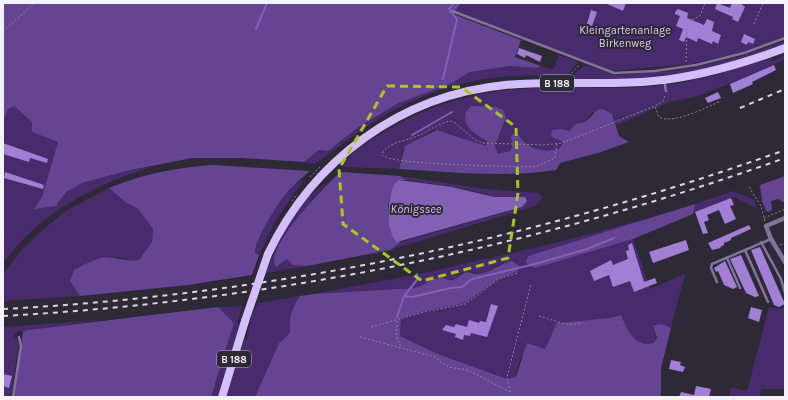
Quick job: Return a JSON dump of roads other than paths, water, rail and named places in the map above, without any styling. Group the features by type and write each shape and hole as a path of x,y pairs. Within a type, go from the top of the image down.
{"main road":[{"name":"B 188","path":"222,397 245,320 268,254 291,212 315,181 341,155 370,133 396,117 430,102 465,91 519,84 620,83 664,80 731,66 785,48"}],"street":[{"path":"785,218 766,226 785,262"}],"lane":[{"path":"452,11 614,73 655,71 687,66 744,53 785,38"},
{"path":"664,80 666,91"},
{"path":"717,282 711,268 712,264 772,239"},
{"path":"762,242 781,279 785,293"},
{"path":"745,250 768,302"},
{"path":"727,258 740,288"},
{"path":"13,397 21,346 19,337"}],"water":[{"name":"Königssee","path":"399,180 452,187 494,197 525,197 527,201 522,207 397,242 390,230 389,201 395,185"}],"waterway":[{"path":"256,29 267,3"},
{"path":"443,79 457,19 449,9 454,3"},
{"path":"412,135 452,112"},
{"path":"404,296 412,297 450,288 462,287 472,279 535,264 587,249 614,238"},
{"path":"397,317 404,296 417,280 417,274"}],"railway":[{"path":"740,108 785,89"},
{"path":"3,309 103,302 202,291 301,276 400,258 497,236 594,211 690,182 785,150"},
{"path":"3,316 103,309 203,298 302,283 400,265 497,244 594,219 690,190 785,158"}],"park label":[{"name":"Kleingartenanlage Birkenweg","path":"625,36"}]}
